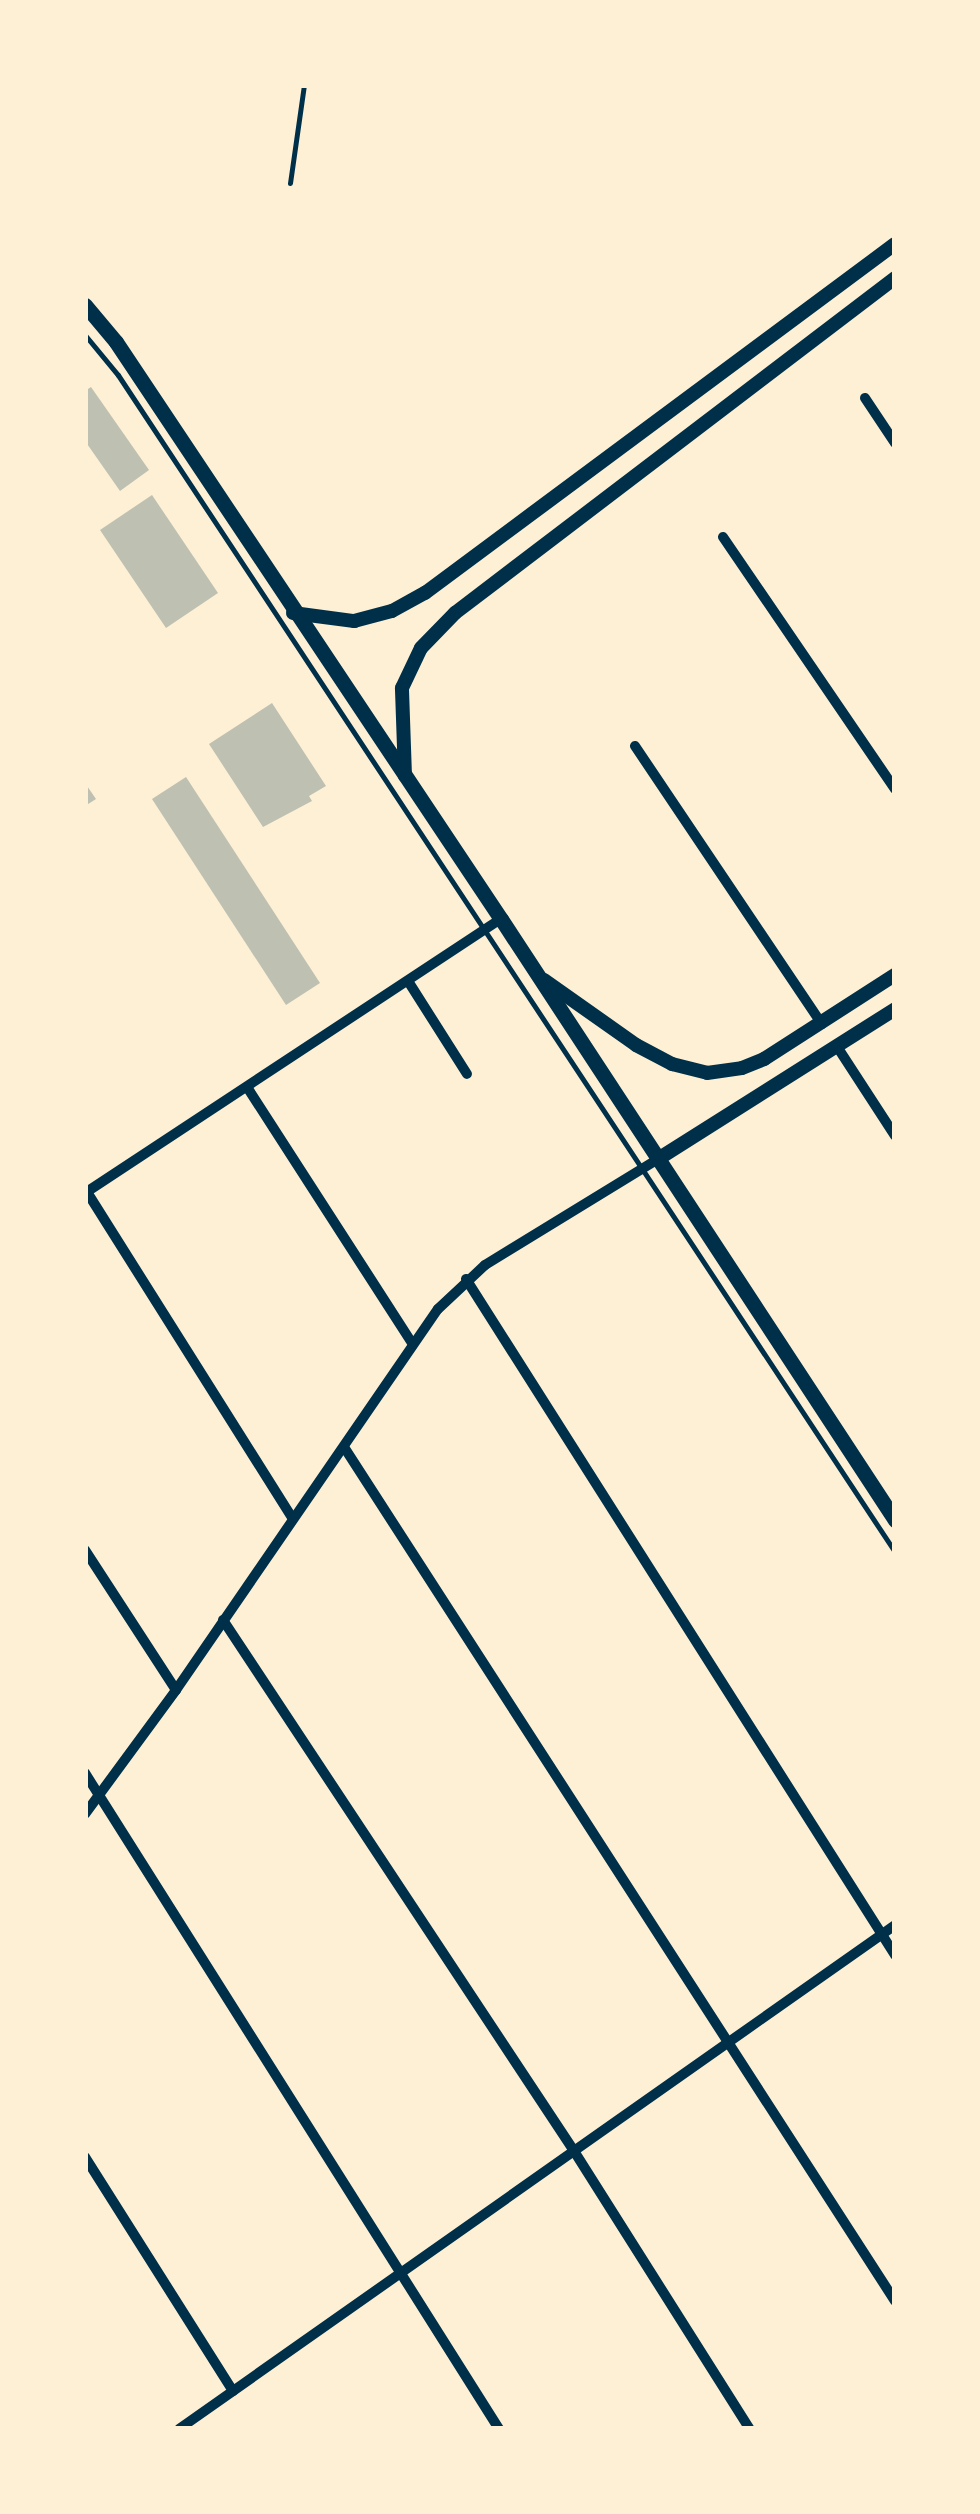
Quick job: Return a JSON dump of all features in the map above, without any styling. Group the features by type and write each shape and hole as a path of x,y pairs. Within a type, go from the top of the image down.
{"main road":[{"path":"293,613 354,621 392,611 425,593 895,244"},
{"path":"406,781 402,688 421,648 470,602 895,278"},
{"path":"85,305 124,354 293,613 502,919 895,1520"},
{"path":"538,976 636,1046 696,1071 742,1068 822,1024 895,975"},
{"path":"658,1159 895,1009"},
{"path":"822,1024 836,1045"}],"street":[{"path":"864,398 895,443"},
{"path":"723,537 895,789"},
{"path":"635,746 822,1024"},
{"path":"293,1519 86,1193 502,919"},
{"path":"408,981 467,1074"},
{"path":"836,1045 895,1136"},
{"path":"247,1087 412,1342"},
{"path":"85,1814 176,1690 412,1342 466,1279 658,1159"},
{"path":"466,1279 895,1956"},
{"path":"344,1447 895,2301"},
{"path":"85,1550 176,1690"},
{"path":"222,1620 574,2152 750,2429"},
{"path":"85,1773 499,2429"},
{"path":"179,2429 895,1925"},
{"path":"85,2157 234,2391"}],"lane":[{"path":"290,182 304,85"},
{"path":"85,335 125,387 895,1552"}],"building":[{"path":"91,387 149,470 120,491 85,441 85,391"},
{"path":"152,495 218,593 166,628 100,530"},
{"path":"272,703 326,786 309,796 312,801 263,827 209,744"},
{"path":"186,777 320,983 286,1005 152,799"},
{"path":"85,783 96,799 85,806"}]}
